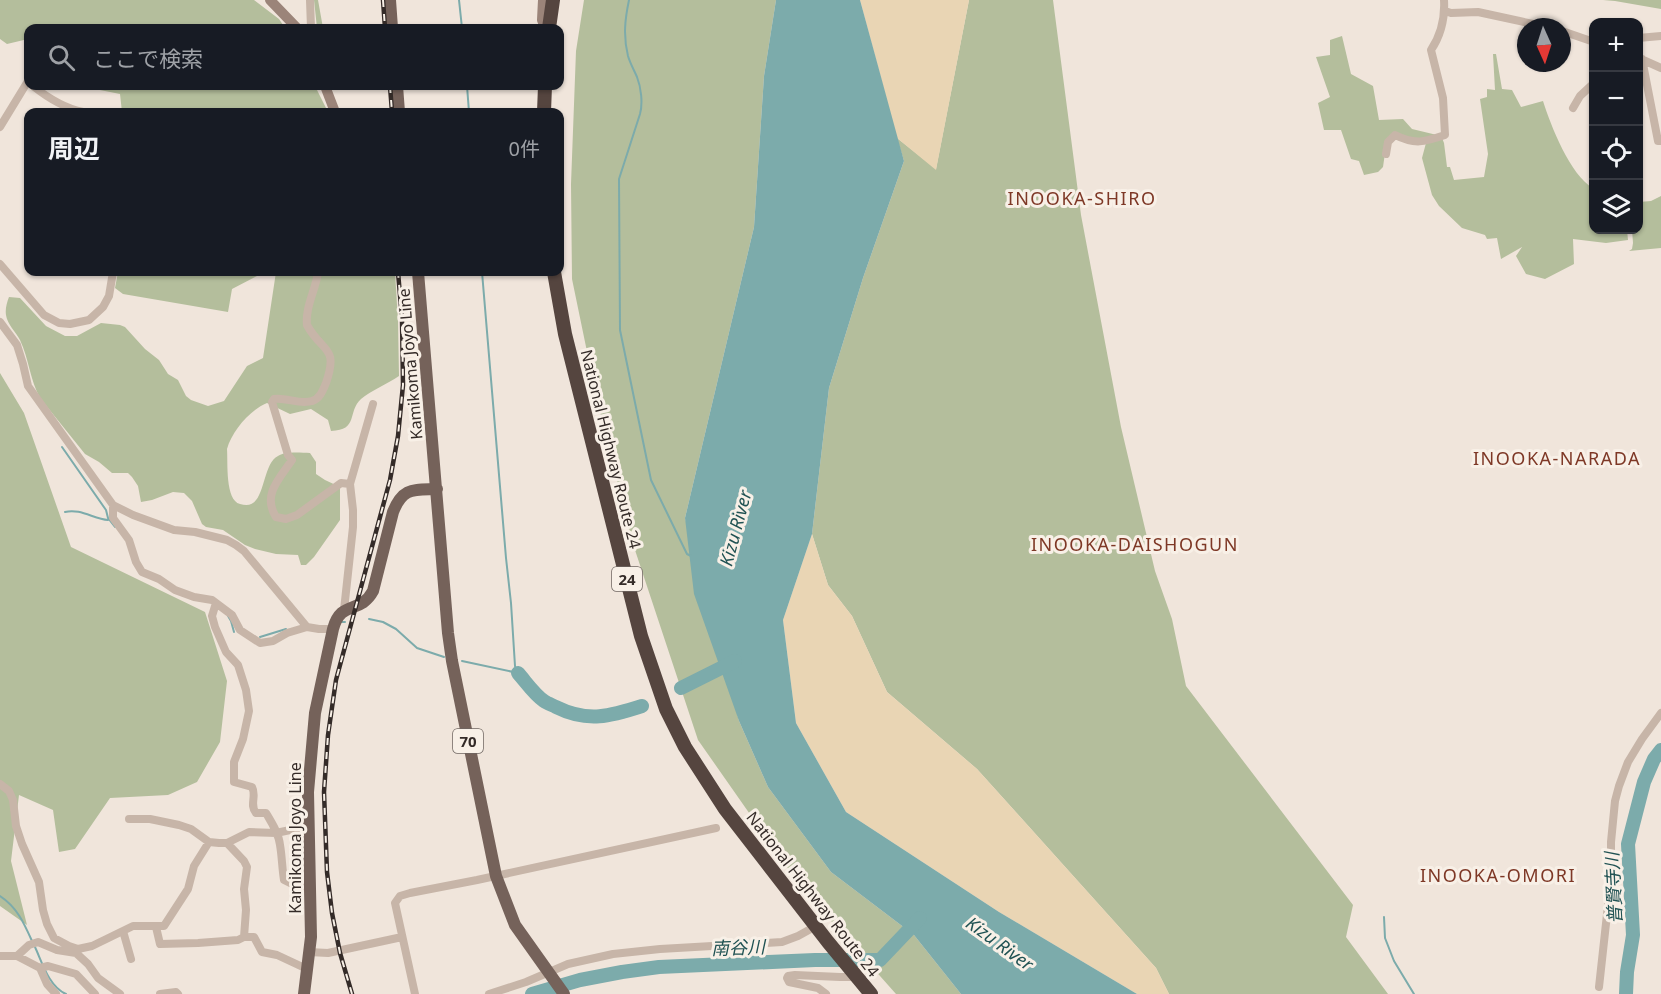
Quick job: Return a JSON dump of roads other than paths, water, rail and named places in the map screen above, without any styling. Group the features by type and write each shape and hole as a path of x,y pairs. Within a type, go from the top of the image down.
{"highway":[{"path":"550,24 553,0"},
{"path":"544,108 545,90"},
{"name":"National Highway Route 24","path":"555,276 564,334 641,636 666,709 685,747 725,809 871,994"}],"main road":[{"path":"270,0 293,24"},
{"path":"390,0 392,24"},
{"path":"543,0 544,24"},
{"path":"327,90 333,108"},
{"path":"397,90 399,108"},
{"name":"Kamikoma Joyo Line","path":"418,276 452,661 496,876 515,925 564,994"},
{"name":"Kamikoma Joyo Line","path":"304,994 311,937 308,792 315,712 333,628 336,617 344,610 365,602 373,591 398,500 404,492 437,489"}],"street":[{"path":"310,0 311,24"},
{"path":"1386,154 1388,141 1395,135 1407,141 1417,142 1445,135 1443,98 1431,50 1439,36 1445,11 1444,0"},
{"path":"1445,11 1451,13 1478,12 1517,20"},
{"path":"1571,34 1589,41"},
{"path":"1643,38 1661,36"},
{"path":"1584,39 1589,38"},
{"path":"1643,60 1661,68"},
{"path":"1643,72 1658,141 1661,141"},
{"path":"1573,108 1589,87"},
{"path":"0,127 24,88"},
{"path":"38,90 58,103 72,108"},
{"path":"0,264 44,315 59,323 70,324 88,320 103,308 109,296 112,276"},
{"path":"317,276 308,310 307,325 328,351 332,365 322,392 315,400 305,402 280,398 272,402 288,455 292,460 271,492 269,501 271,509 276,517 286,519 297,515 341,483 350,484"},
{"path":"0,322 17,345 28,386 113,505 174,530 217,537 236,545 244,551 307,627"},
{"path":"344,610 353,527 350,484 373,405"},
{"path":"113,505 113,518 129,540 142,572 176,590 194,597 212,600 232,615 240,630 260,643 273,641 287,633 307,627 333,628"},
{"path":"216,603 212,616 215,627 226,652 238,665 246,690 249,711 243,739 234,762 234,782 252,787 255,798 252,805 253,810 256,813 266,813 280,844 284,880 310,887"},
{"path":"1599,987 1611,878 1611,842 1615,801 1629,762 1661,713"},
{"path":"0,784 9,791 13,800 16,826 39,882 47,924 54,938 74,950 105,985 120,994"},
{"path":"129,819 150,819 179,825 209,842 226,843 249,832 276,833 309,826"},
{"path":"415,994 395,903 400,896 716,828"},
{"path":"17,956 29,945 38,942 57,950 74,950 92,946 133,926 164,926 188,889 194,866 209,842"},
{"path":"226,843 248,867 244,889 246,910 244,937"},
{"path":"489,994 550,975 568,964 613,954 782,942 816,926"},
{"path":"156,927 160,944 198,944 254,937 262,952 277,955 307,969"},
{"path":"123,931 130,959"},
{"path":"309,952 328,953 402,937"},
{"path":"0,956 17,956 40,968 47,984 56,994"},
{"path":"40,968 48,966 76,974 95,994"},
{"path":"826,994 818,988 789,982 788,975 840,977 855,975"},
{"path":"160,994 176,992 178,994"}],"water":[{"name":"Kizu River","path":"776,0 860,0 904,161 863,278 829,388 812,534 783,620 796,723 846,812 999,912 1137,994 961,994 914,935 831,872 768,787 739,721 694,594 685,518 754,227 764,76"}],"waterway":[{"path":"459,0 462,24"},
{"path":"629,0 625,41 629,59 640,85 641,105 619,179 620,330 651,480 687,554 691,556"},
{"path":"467,90 469,108"},
{"path":"482,276 515,666 518,673"},
{"path":"62,447 106,510 108,518 115,527"},
{"path":"65,512 76,511 108,520"},
{"path":"228,616 234,632"},
{"path":"369,619 383,622 396,629 417,648 444,657"},
{"path":"260,637 286,629"},
{"path":"462,661 518,673"},
{"path":"681,688 735,661"},
{"path":"518,673 544,701 579,715 610,715 642,706"},
{"name":"普賢寺川","path":"1626,994 1633,935 1628,844 1644,782 1654,759 1661,750"},
{"path":"0,896 15,910 32,941"},
{"path":"1384,917 1385,938 1394,961 1414,994"},
{"name":"南谷川","path":"532,994 580,980 659,967 815,960 880,960 920,918"},
{"path":"35,947 51,980 60,991 66,994"}],"railway":[{"path":"383,0 385,24"},
{"path":"390,90 392,108"},
{"path":"352,994 340,953 332,913 327,872 324,792 328,735 336,680 390,480 398,436 403,385 402,318 398,276"}],"district":[{"name":"INOOKA-SHIRO","path":"1082,198"},
{"name":"INOOKA-NARADA","path":"1557,458"},
{"name":"INOOKA-DAISHOGUN","path":"1135,544"},
{"name":"INOOKA-OMORI","path":"1498,875"}]}
